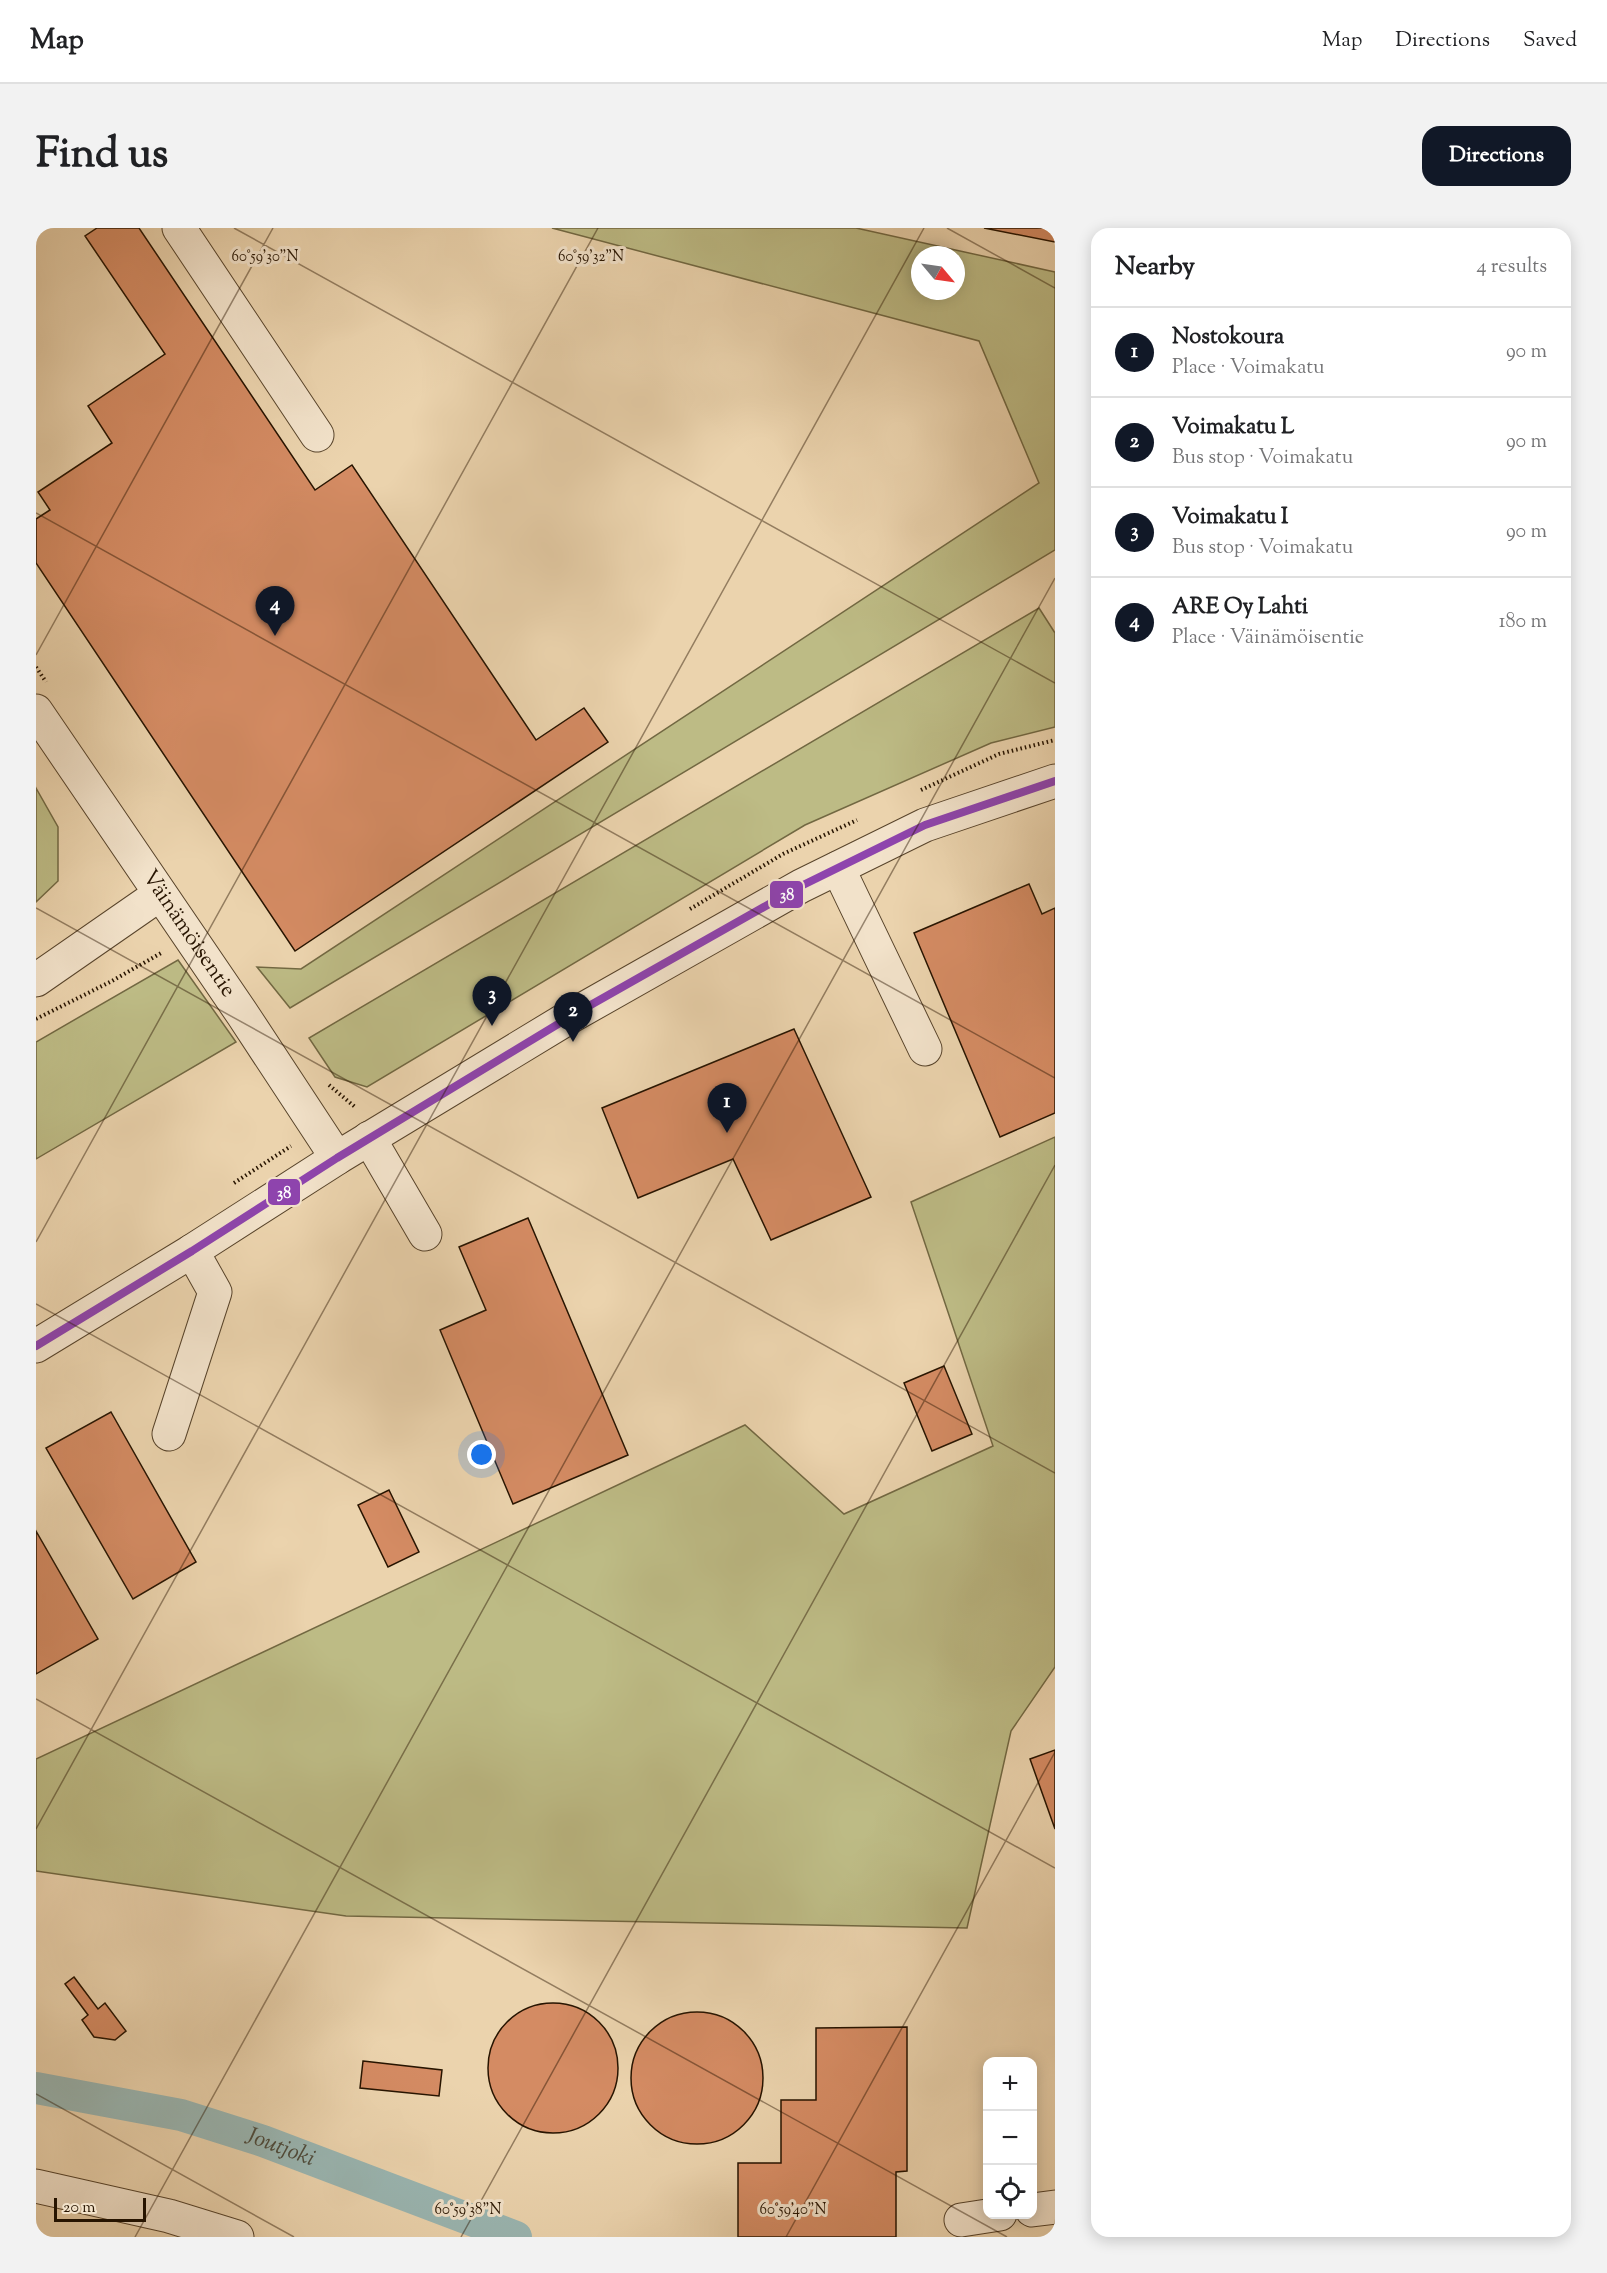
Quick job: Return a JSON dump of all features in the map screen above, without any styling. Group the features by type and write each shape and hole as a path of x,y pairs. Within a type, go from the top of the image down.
{"street":[{"path":"179,228 317,435"},
{"name":"Väinämöisentie","path":"36,711 243,1016 311,1091 337,1158"},
{"path":"36,1346 192,1251 369,1138 573,1015 801,886 925,825 1055,781"},
{"path":"838,868 925,1049"},
{"path":"36,980 160,894"},
{"path":"369,1138 425,1234"},
{"path":"169,1434 216,1292 192,1251"},
{"path":"36,2186 169,2216 237,2237"},
{"path":"1037,2209 1055,2207"},
{"path":"961,2220 983,2217"}],"path":[{"path":"36,1019 110,982 189,937"},
{"path":"311,1091 355,1107"}],"shaded area":[{"path":"552,228 856,228 937,246 911,246 911,300 965,300 965,252 1055,272 1055,550 290,1008 257,967 301,969 1039,483 979,341"},
{"path":"1039,608 1055,633 1055,727 991,743 805,825 367,1087 335,1077 309,1038"},
{"path":"36,788 58,827 58,881 36,902"},
{"path":"178,960 236,1042 36,1159 36,1042"},
{"path":"1055,1137 1055,1667 1011,1731 967,1928 346,1916 36,1871 36,1759 745,1425 844,1514 993,1446 911,1202"}],"building":[{"path":"97,228 139,228 315,490 352,465 536,740 584,708 608,742 295,951 36,563 36,519 50,510 38,492 112,443 88,406 165,354 85,236"},
{"path":"984,228 1055,228 1055,242"},
{"path":"1029,884 1042,914 1055,908 1055,1113 1000,1137 914,933"},
{"path":"794,1029 871,1197 771,1240 733,1159 638,1198 602,1108"},
{"path":"528,1218 628,1455 513,1504 440,1330 486,1310 459,1247"},
{"path":"944,1366 972,1434 932,1451 904,1383"},
{"path":"111,1412 196,1562 133,1599 46,1448"},
{"path":"389,1490 419,1552 388,1567 358,1505"},
{"path":"36,1531 98,1639 36,1674"},
{"path":"1055,1750 1055,1829 1030,1759"},
{"path":"74,1977 98,2009 105,2003 126,2031 115,2040 94,2037 82,2020 88,2015 65,1984"},
{"path":"553,2003 578,2008 599,2022 613,2043 618,2068 613,2093 599,2114 578,2128 553,2133 528,2128 507,2114 493,2093 488,2068 493,2043 507,2022 528,2008"},
{"path":"697,2012 722,2017 744,2031 758,2053 763,2078 758,2103 744,2125 722,2139 697,2144 672,2139 650,2125 636,2103 631,2078 636,2053 650,2031 672,2017"},
{"path":"907,2027 907,2171 896,2172 896,2237 738,2237 738,2163 781,2163 781,2100 816,2100 816,2028"},
{"path":"363,2061 442,2070 439,2096 360,2088"}],"waterway":[{"name":"Joutjoki","path":"36,2088 181,2115 263,2141 516,2237"}],"transit line":[{"name":"38","path":"36,1346 192,1251 337,1158 573,1015 801,886 925,825 1055,781"}],"place":[{"name":"ARE Oy Lahti","path":"275,636"},
{"name":"Voimakatu I","path":"492,1026"},
{"name":"Voimakatu L","path":"573,1042"},
{"name":"Nostokoura","path":"727,1133"}]}
